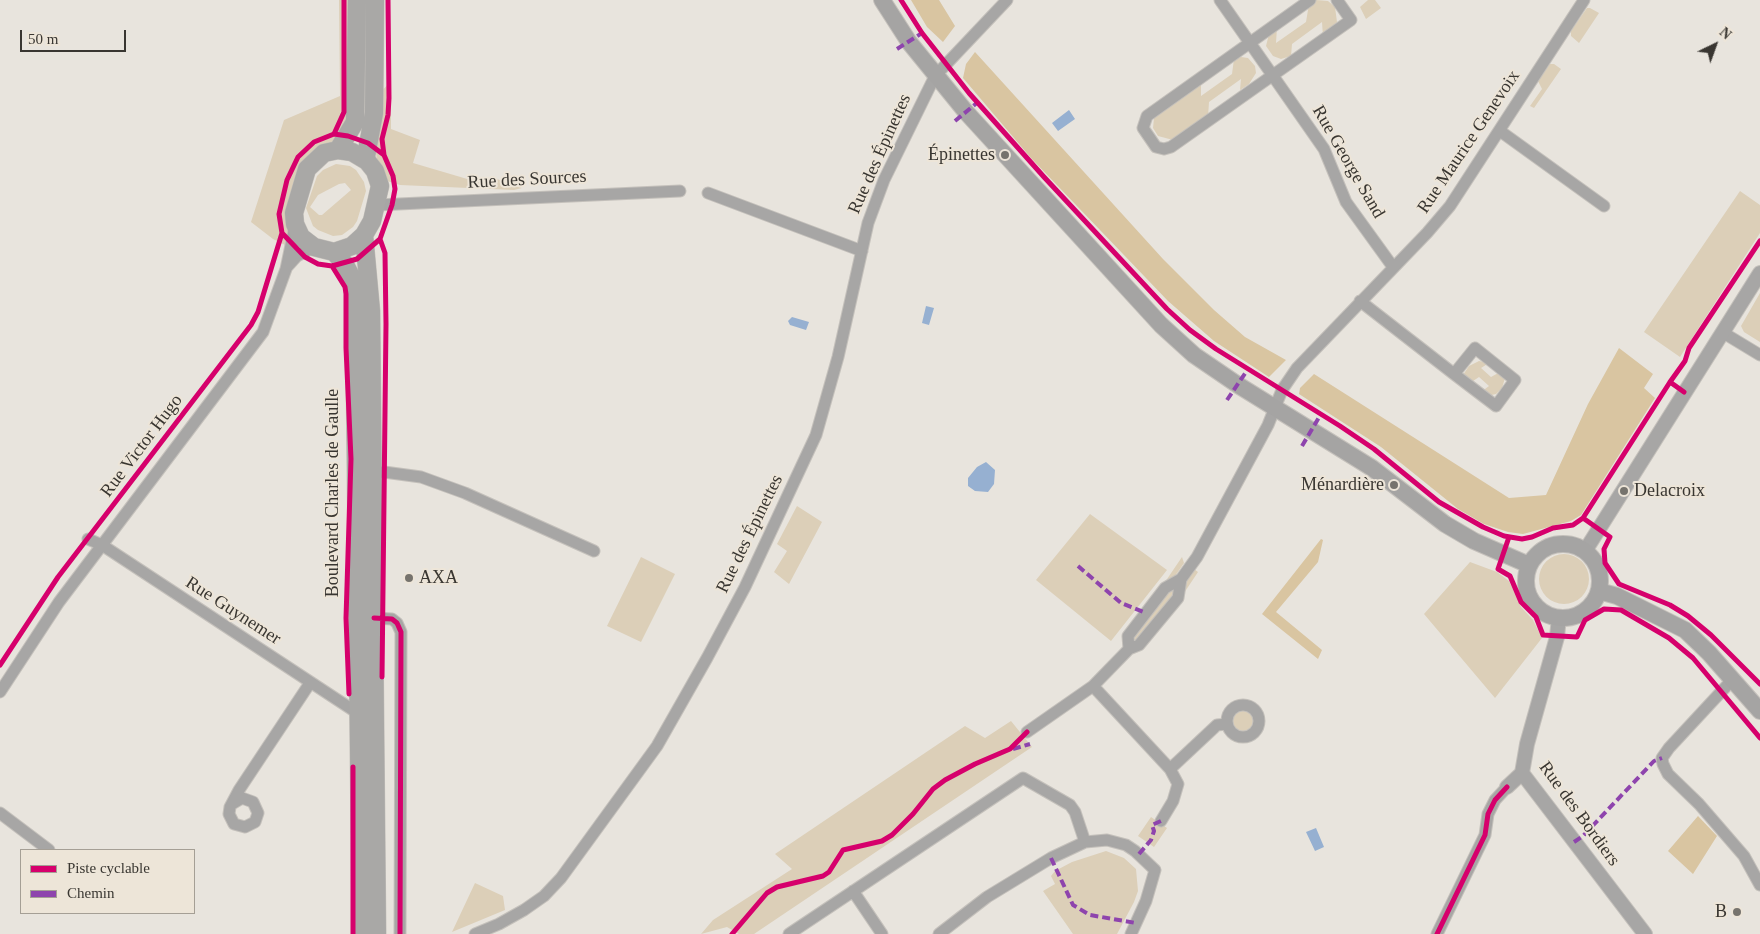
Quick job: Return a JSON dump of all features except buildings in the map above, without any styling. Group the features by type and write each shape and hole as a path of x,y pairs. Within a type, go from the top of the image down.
{"main road":[{"path":"338,150 355,122 357,0"},
{"path":"367,161 366,156 374,113 375,0"},
{"path":"882,0 935,76 973,120 1161,325 1194,355 1372,468 1445,524 1474,541 1529,566"},
{"path":"338,150 352,152 367,161 379,179 380,186 377,205 364,235 352,246 334,252 314,247 301,238 295,224 294,206 307,170 324,153 338,150"},
{"path":"364,235 371,311 377,934"},
{"name":"Boulevard Charles de Gaulle","path":"334,252 344,263 354,282 361,934"},
{"path":"1554,545 1570,545 1585,551 1593,559 1598,569 1599,591 1593,603 1584,612 1572,617 1559,618 1548,614 1531,599 1526,577 1529,566 1535,556 1554,545"},
{"path":"1599,591 1617,596 1684,630 1696,639 1760,711"}],"street":[{"name":"Rue des Épinettes","path":"475,934 499,924 524,910 544,896 561,878 657,746 708,658 745,587 816,435 838,357 868,223 884,180 935,76 1007,0"},
{"name":"Rue George Sand","path":"1220,0 1324,148 1346,202 1393,267"},
{"path":"1310,0 1147,116 1143,128 1156,147 1164,149 1171,147 1351,20 1337,0"},
{"name":"Rue Maurice Genevoix","path":"1093,686 1129,648 1128,636 1165,588 1181,580 1197,557 1275,408 1282,390 1297,368 1450,206 1584,0"},
{"path":"1500,131 1604,206"},
{"name":"Rue des Sources","path":"377,205 680,191"},
{"path":"708,193 862,251"},
{"name":"Rue Victor Hugo","path":"0,692 59,602 263,332 269,321 286,269 295,224"},
{"name":"Rue Victor Hugo","path":"286,269 297,256 314,247"},
{"path":"1585,551 1760,273"},
{"path":"1360,301 1454,374 1496,406 1515,380 1475,348 1454,374"},
{"path":"1722,332 1760,355"},
{"path":"373,473 384,472 421,477 465,493 594,551"},
{"name":"Rue Guynemer","path":"88,540 102,545 359,714"},
{"path":"374,618 392,619 397,622 401,632 400,934"},
{"name":"Rue des Bordiers","path":"1559,618 1557,637 1527,744 1522,773 1645,934"},
{"path":"1733,679 1662,758 1668,774 1699,804 1744,856 1760,885"},
{"path":"232,804 239,790 310,682"},
{"path":"1027,732 1093,686 1170,769 1178,784 1173,801 1161,821"},
{"path":"1170,769 1217,726 1227,724"},
{"path":"1437,934 1485,835 1488,814 1495,800 1522,773"},
{"path":"789,934 1023,778 1070,805 1075,812 1085,842"},
{"path":"0,813 48,849"},
{"path":"939,934 987,897 1051,858 1085,842 1107,840 1126,845 1139,854 1154,870 1146,901 1131,934"},
{"path":"853,891 882,934"}],"shaded area":[{"path":"339,0 350,0 349,119 340,138 311,153 301,164 288,201 290,232 285,245 273,239 251,222 284,120 340,96"},
{"path":"911,0 939,0 955,26 943,42 927,27"},
{"path":"1316,0 1328,1 1335,7 1337,22 1332,30 1323,37 1322,22 1292,44 1291,56 1281,59 1273,56 1266,46 1269,34 1277,27 1276,43 1306,22 1309,4"},
{"path":"1368,0 1375,0 1381,8 1366,19 1360,7"},
{"path":"1587,8 1599,13 1579,43 1571,36 1571,31"},
{"path":"975,52 1163,259 1214,310 1245,337 1286,360 1269,377 1214,341 1168,301 1031,158 963,78 966,64"},
{"path":"1248,58 1255,66 1256,73 1249,84 1240,90 1241,79 1209,102 1208,117 1173,140 1158,136 1153,128 1154,118 1199,82 1201,85 1201,96 1232,74 1234,59"},
{"path":"1550,64 1554,64 1561,69 1534,108 1530,106 1542,89 1538,81"},
{"path":"391,81 391,129 420,140 413,163 491,186 494,178 522,188 514,190 400,185 387,181 377,161 375,145 381,92"},
{"path":"336,164 350,166 356,170 364,182 366,191 357,221 353,227 342,235 333,236 318,230 313,226 306,208 317,176 323,170","holes":["345,183 351,190 322,215 319,215 310,207 318,195 339,184"]},
{"path":"1740,191 1760,205 1760,233 1680,357 1644,332"},
{"path":"1760,293 1760,342 1744,332 1741,326"},
{"path":"1619,348 1653,374 1644,388 1655,398 1581,515 1571,521 1523,534 1508,532 1484,524 1458,509 1381,447 1299,394 1300,388 1314,374 1509,498 1546,495 1588,404"},
{"path":"1479,361 1489,363 1481,368 1491,377 1500,372 1505,378 1502,388 1496,394 1487,396 1481,392 1489,386 1479,377 1470,383 1463,375 1469,366"},
{"path":"797,506 822,522 789,584 774,572 787,551 777,544"},
{"path":"1090,514 1167,570 1111,641 1036,580"},
{"path":"1321,539 1323,540 1318,562 1276,612 1322,650 1318,659 1262,614"},
{"path":"1559,554 1569,554 1582,561 1589,574 1589,584 1582,597 1569,604 1559,604 1550,600 1543,593 1539,584 1539,574 1543,565 1550,558"},
{"path":"641,557 675,574 641,642 607,626"},
{"path":"1182,557 1184,563 1175,576 1165,582"},
{"path":"1470,562 1497,572 1509,581 1521,607 1533,620 1542,638 1495,698 1424,614"},
{"path":"1194,569 1198,572 1180,599 1183,586"},
{"path":"1170,589 1174,590 1175,593 1139,640 1134,641 1133,638"},
{"path":"1243,711 1250,714 1253,721 1250,728 1243,731 1236,728 1233,721 1236,714"},
{"path":"1011,721 1032,747 754,934 739,934 727,927 701,934 713,920 792,869 775,854 965,726 985,738"},
{"path":"1698,816 1717,836 1693,874 1668,851"},
{"path":"1151,817 1167,828 1154,847 1138,836"},
{"path":"1106,851 1124,858 1136,869 1138,891 1134,902 1117,934 1073,934 1043,891 1055,884 1051,876 1055,871 1072,862"},
{"path":"475,883 503,896 505,910 452,932"}],"water":[{"path":"1069,110 1075,119 1058,131 1052,123"},
{"path":"926,306 934,308 929,325 922,323"},
{"path":"792,317 809,322 806,330 790,325 788,321"},
{"path":"986,462 995,470 994,484 988,492 975,491 968,486 968,478 977,467"},
{"path":"1316,828 1324,847 1315,851 1306,832"}],"marked path":[{"path":"897,49 922,33"},
{"path":"955,121 978,102"},
{"path":"1227,400 1248,369"},
{"path":"1302,446 1321,414"},
{"path":"1078,566 1121,603 1146,613"},
{"path":"1013,749 1030,744"},
{"path":"1574,842 1583,836 1654,761 1662,758"},
{"path":"1139,854 1151,840 1154,831 1152,825 1161,821"},
{"path":"1051,858 1073,905 1090,915 1136,923"}],"cycle path":[{"path":"334,134 344,112 344,0"},
{"path":"384,155 382,139 388,115 389,98 388,0"},
{"path":"901,0 922,33 969,93 1167,309 1190,330 1216,349 1340,426 1374,449 1439,502 1483,527 1504,536 1522,539 1553,528 1573,525 1583,518 1670,382"},
{"path":"334,134 348,136 368,143 384,155 393,176 395,189 392,205 380,239 357,259 332,266 318,264 305,257 282,233 279,214 287,180 298,157 314,142 334,134"},
{"path":"0,665 58,577 251,325 258,312 282,233"},
{"path":"380,239 385,253 386,324 382,677"},
{"path":"1684,392 1670,382 1685,361 1689,348 1760,241"},
{"path":"332,266 345,287 346,294 346,348 351,459 346,618 349,694"},
{"path":"1583,518 1610,537 1604,549 1605,563 1619,584 1670,605 1688,616 1711,635 1760,684"},
{"path":"1509,537 1498,569 1510,576 1521,602 1536,617 1543,635 1577,637 1585,620 1604,609 1621,610 1669,638 1693,658 1760,738"},
{"path":"374,618 392,619 397,623 401,632 400,934"},
{"path":"732,934 767,893 777,887 823,876 829,872 843,850 882,841 892,835 913,814 933,789 945,780 975,764 1010,749 1027,732"},
{"path":"353,767 353,934"},
{"path":"1437,934 1485,835 1488,814 1495,800 1507,787"}],"place":[{"name":"Épinettes","path":"1005,155"},
{"name":"Ménardière","path":"1394,485"},
{"name":"Delacroix","path":"1624,491"},
{"name":"AXA","path":"409,578"},
{"name":"B","path":"1737,912"}]}
